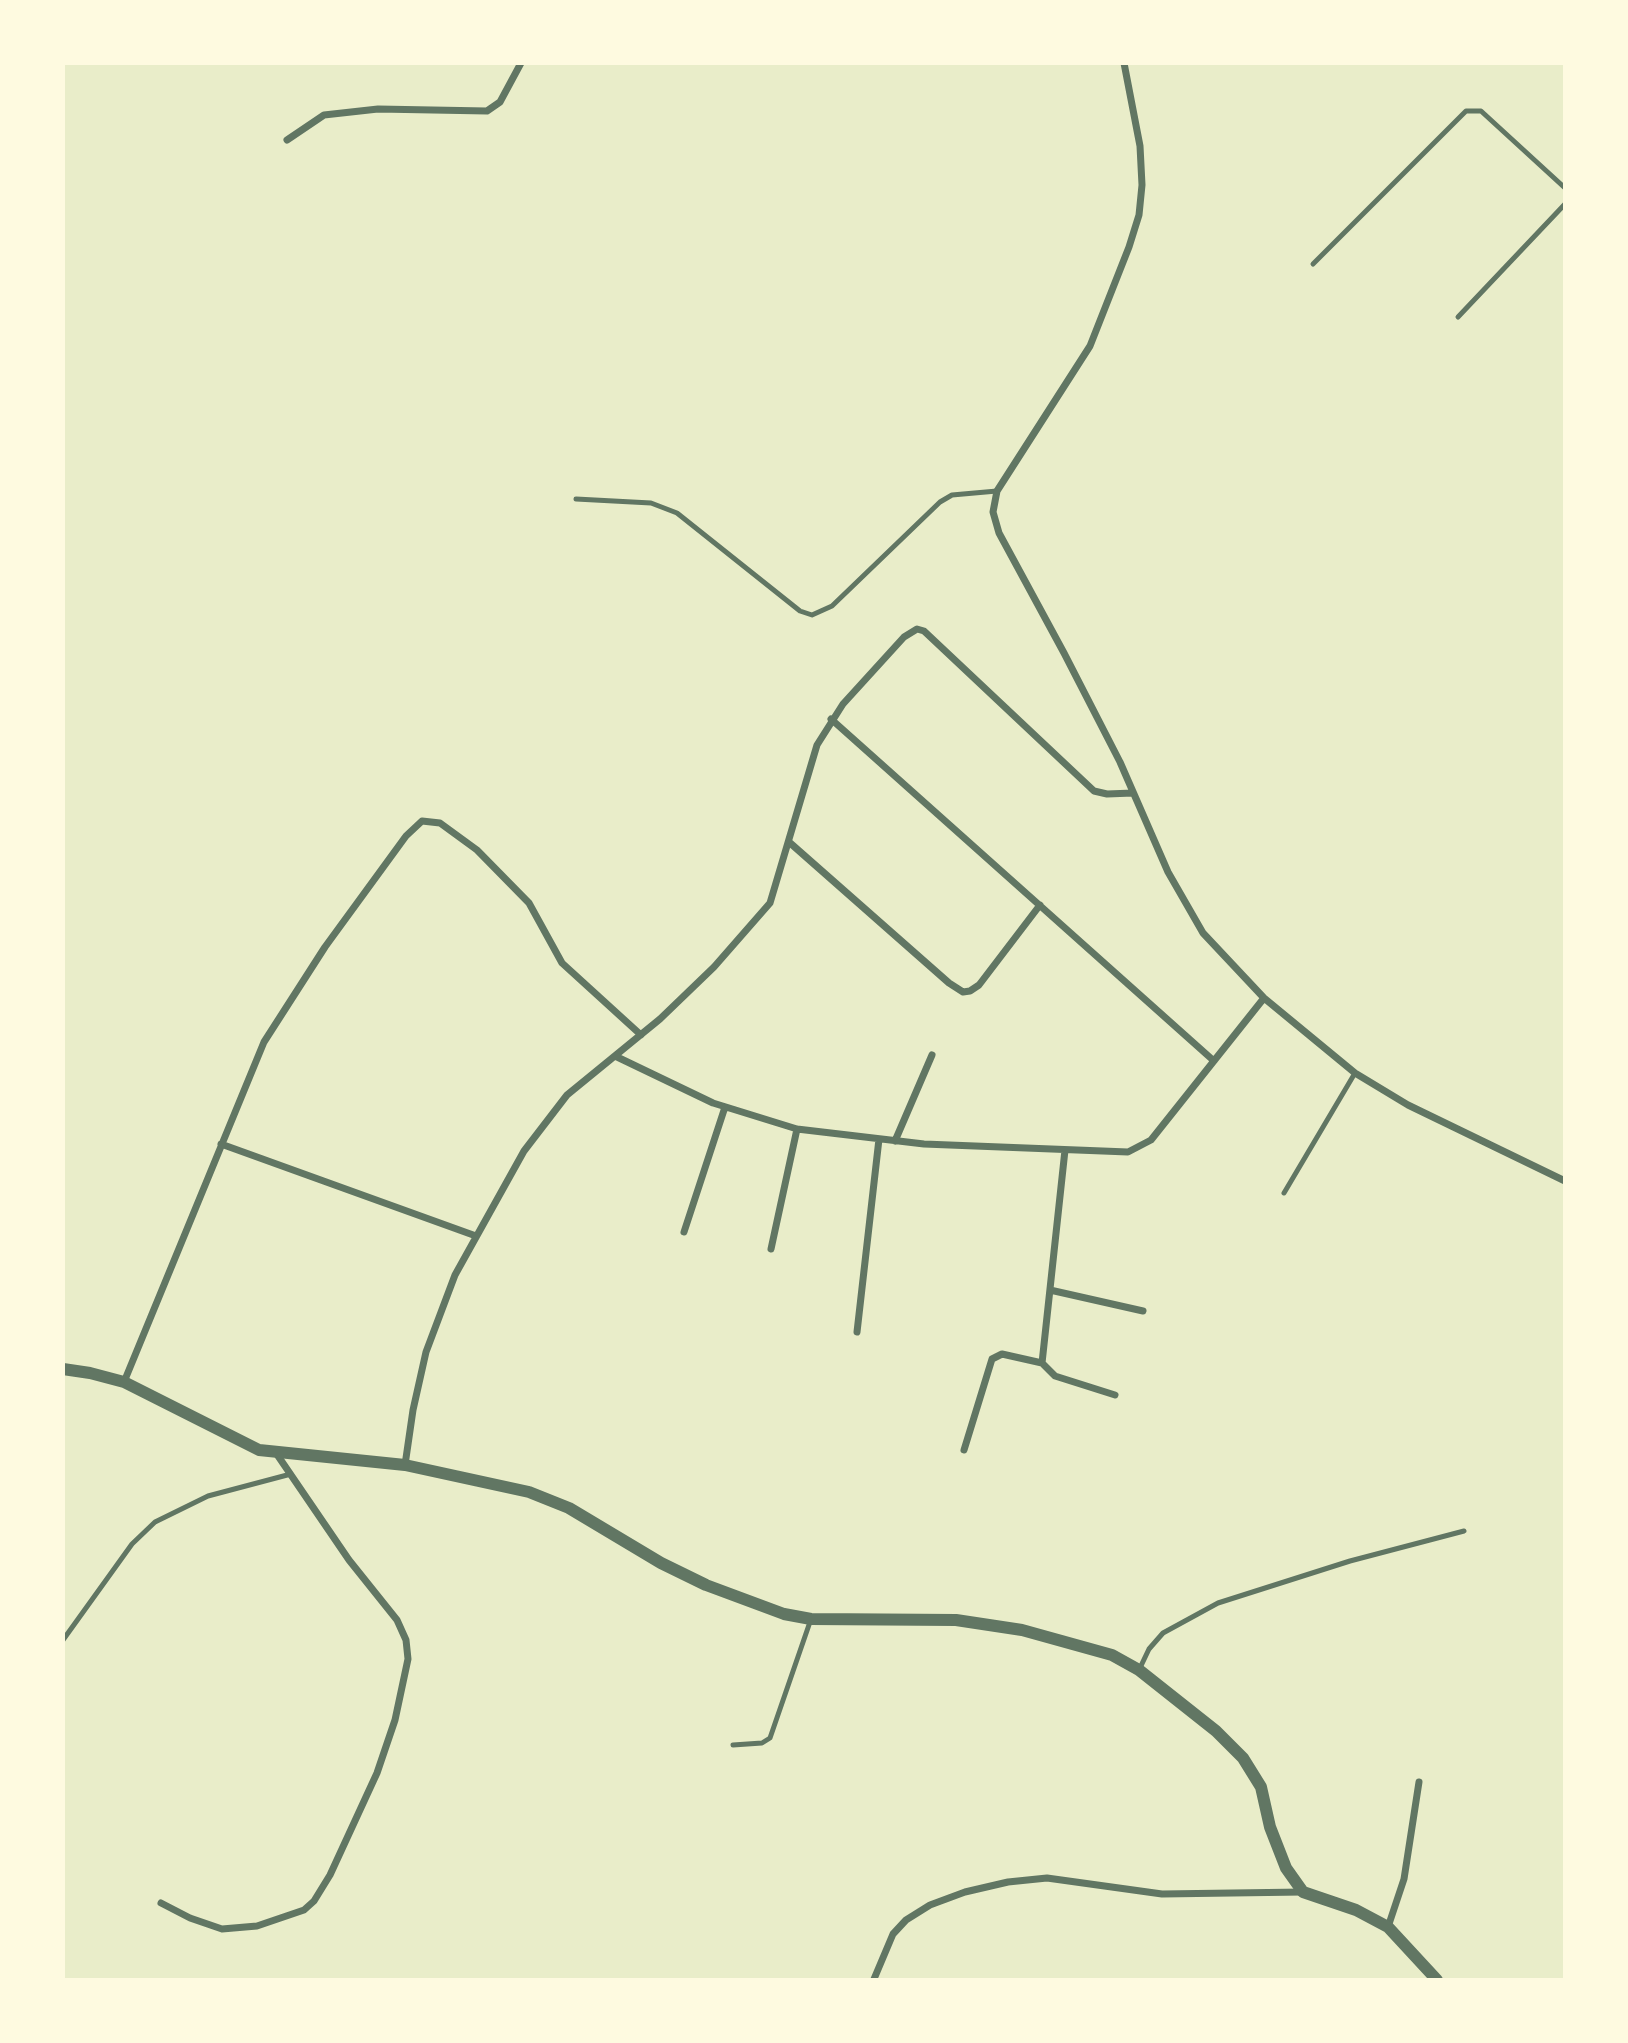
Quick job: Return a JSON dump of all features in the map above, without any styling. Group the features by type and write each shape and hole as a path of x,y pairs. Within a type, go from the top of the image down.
{"street":[{"path":"287,140 324,115 378,109 487,111 500,102 521,63"},
{"path":"1125,63 1140,146 1142,185 1139,215 1090,346 997,491 993,512 999,533 1065,653 1190,914 1203,933 1264,998 1355,1073 1408,1105 1565,1181"},
{"path":"405,1465 413,1410 426,1352 455,1275 524,1151 550,1114 705,975 755,923 770,903 817,745 831,719 904,637 917,629 934,640 1081,782 1094,791 1107,794 1133,793"},
{"path":"831,719 1214,1061"},
{"path":"124,1382 264,1042 285,1007 406,836 422,821 440,823 477,850 529,903 562,963 641,1035"},
{"path":"789,842 949,984 963,992 970,992 979,985 1040,905"},
{"path":"615,1056 725,1107 797,1129 895,1141 1128,1152 1142,1147 1264,998"},
{"path":"895,1141 932,1055"},
{"path":"684,1231 725,1107"},
{"path":"771,1249 797,1129"},
{"path":"858,1332 879,1139"},
{"path":"221,1144 476,1236"},
{"path":"1042,1363 1065,1150"},
{"path":"1050,1290 1143,1311"},
{"path":"964,1450 992,1359 1002,1354 1042,1363 1055,1376 1115,1395"},
{"path":"63,1369 124,1382 259,1450 405,1465 529,1492 569,1508 661,1563 745,1602 811,1619 956,1620 1022,1630 1112,1655 1139,1670 1216,1731 1243,1758 1261,1787 1270,1827 1286,1868 1303,1892"},
{"path":"161,1903 190,1918 222,1929 257,1926 304,1910 314,1901 330,1875 377,1773 396,1720 408,1659 406,1640 397,1620 349,1560 276,1453"},
{"path":"1388,1927 1404,1879 1419,1782"},
{"path":"874,1979 893,1934 906,1920 930,1905 965,1892 1008,1882 1047,1878 1162,1894 1303,1892 1356,1910 1388,1927 1437,1980"}],"lane":[{"path":"1313,264 1466,111 1481,111 1565,188"},
{"path":"1458,317 1565,204"},
{"path":"576,499 651,503 677,513 800,611 812,615 832,606 940,502 952,495 997,491"},
{"path":"1284,1193 1355,1073"},
{"path":"63,1640 132,1544 155,1522 208,1496 291,1474"},
{"path":"1139,1670 1149,1649 1163,1633 1218,1602 1350,1560 1464,1531"},
{"path":"733,1745 762,1743 770,1738 811,1619"}]}
